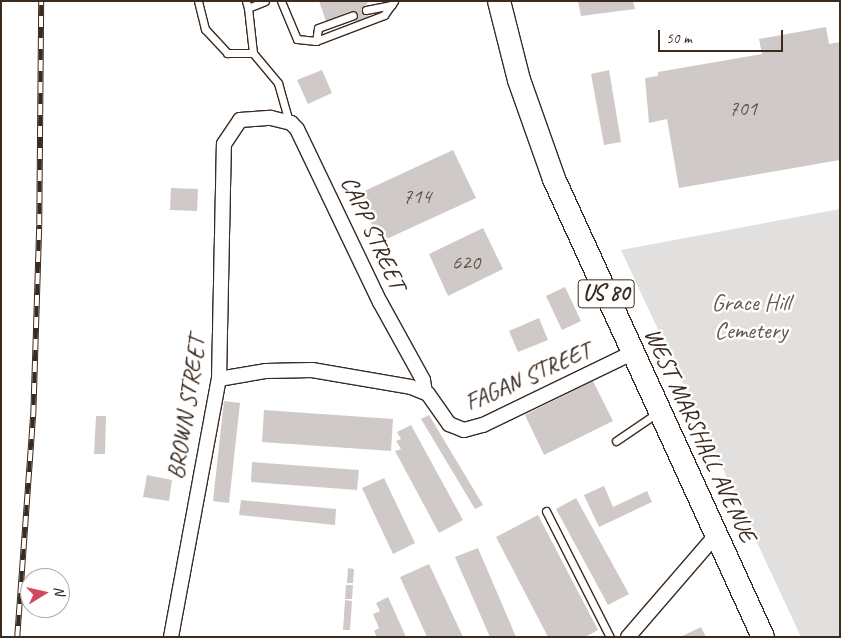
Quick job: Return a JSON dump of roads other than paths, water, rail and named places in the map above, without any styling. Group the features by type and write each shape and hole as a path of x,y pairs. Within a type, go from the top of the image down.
{"main road":[{"name":"WEST MARSHALL AVENUE","path":"500,1 517,74 546,156 762,636"}],"street":[{"name":"BROWN STREET","path":"171,637 219,379 224,144 240,120 260,117 289,122"},
{"name":"CAPP STREET","path":"289,122 302,136 380,302 423,380 425,392"},
{"name":"FAGAN STREET","path":"219,379 266,371 312,370 410,386 432,397 449,424 469,430 634,352"},
{"path":"628,637 717,534"}],"lane":[{"path":"198,1 205,29 227,53 253,53"},
{"path":"266,1 247,5 253,53 278,83 289,122"},
{"path":"281,1 297,39 316,41 384,15 393,3"},
{"path":"366,10 393,3"},
{"path":"316,41 318,28 353,15"},
{"path":"616,441 660,410"},
{"path":"546,511 610,637"}],"railway":[{"path":"17,637 33,416 39,225 41,1"}],"park label":[{"name":"Grace Hill Cemetery","path":"751,317"}]}
